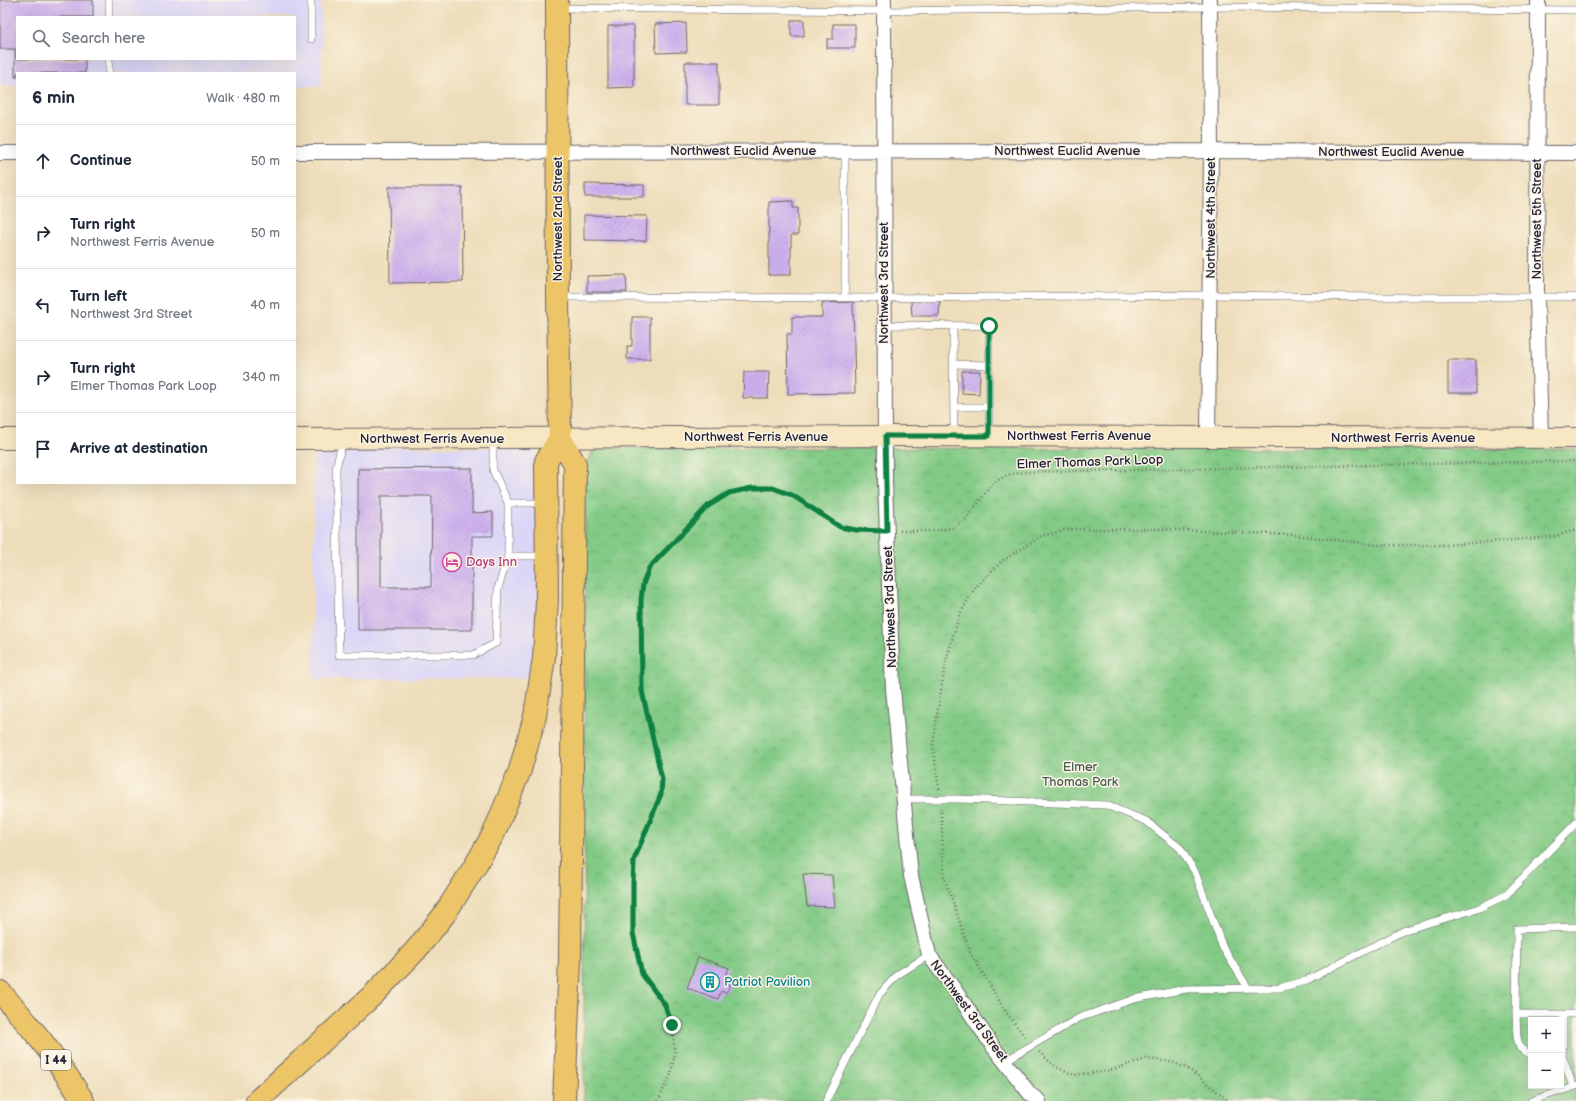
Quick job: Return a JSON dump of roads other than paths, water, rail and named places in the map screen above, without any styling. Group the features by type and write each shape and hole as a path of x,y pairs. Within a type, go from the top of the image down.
{"main road":[{"name":"Northwest 2nd Street","path":"557,4 560,438"},
{"path":"257,1101 374,994 416,950 444,914 494,833 520,770 535,716 544,658 547,600 546,461 560,438 575,464 570,960 564,1101"},
{"name":"I 44","path":"0,992 27,1022 50,1051 83,1101"},
{"path":"560,1101 565,1070"}],"street":[{"name":"Northwest 4th Street","path":"1208,436 1211,151 1210,4"},
{"name":"Northwest 3rd Street","path":"884,5 884,325 887,531 893,689 911,876 929,955 1005,1061 1030,1094 1039,1101"},
{"name":"Northwest 5th Street","path":"1538,5 1537,297 1540,438"},
{"name":"Northwest Euclid Avenue","path":"296,152 1211,151 1576,153"},
{"path":"0,153 16,153"},
{"name":"Northwest Ferris Avenue","path":"296,439 885,436 1576,438"},
{"path":"0,439 16,439"}],"lane":[{"path":"109,0 109,16"},
{"path":"311,0 311,39"},
{"path":"557,4 1538,5 1576,10"},
{"path":"109,60 109,72"},
{"path":"845,151 845,298"},
{"path":"558,297 884,298 1210,295 1379,298 1576,297"},
{"path":"884,325 989,326 989,436"},
{"path":"953,326 954,436"},
{"path":"954,364 989,365"},
{"path":"954,407 989,407"},
{"path":"343,438 336,468 340,656 473,656 496,643 498,589 508,556 508,503 493,470 493,439"},
{"path":"508,503 546,503"},
{"path":"508,556 546,556"},
{"path":"904,799 940,798 1106,805 1146,821 1180,848 1194,872 1223,948 1248,988"},
{"path":"1005,1061 1079,1018 1134,999 1186,989 1279,988 1305,981 1405,930 1477,909 1506,895 1576,822"},
{"path":"1528,1053 1520,1048 1516,1036 1516,929 1576,927"},
{"path":"826,1101 879,995 897,974 929,955"},
{"path":"1516,1014 1576,1014"},
{"path":"1562,1053 1563,1014"},
{"path":"1531,1101 1575,1086 1564,1062"}],"place":[{"name":"Days Inn","path":"452,562"},
{"name":"Patriot Pavilion","path":"710,982"}],"park label":[{"name":"Elmer Thomas Park","path":"1080,774"}]}
